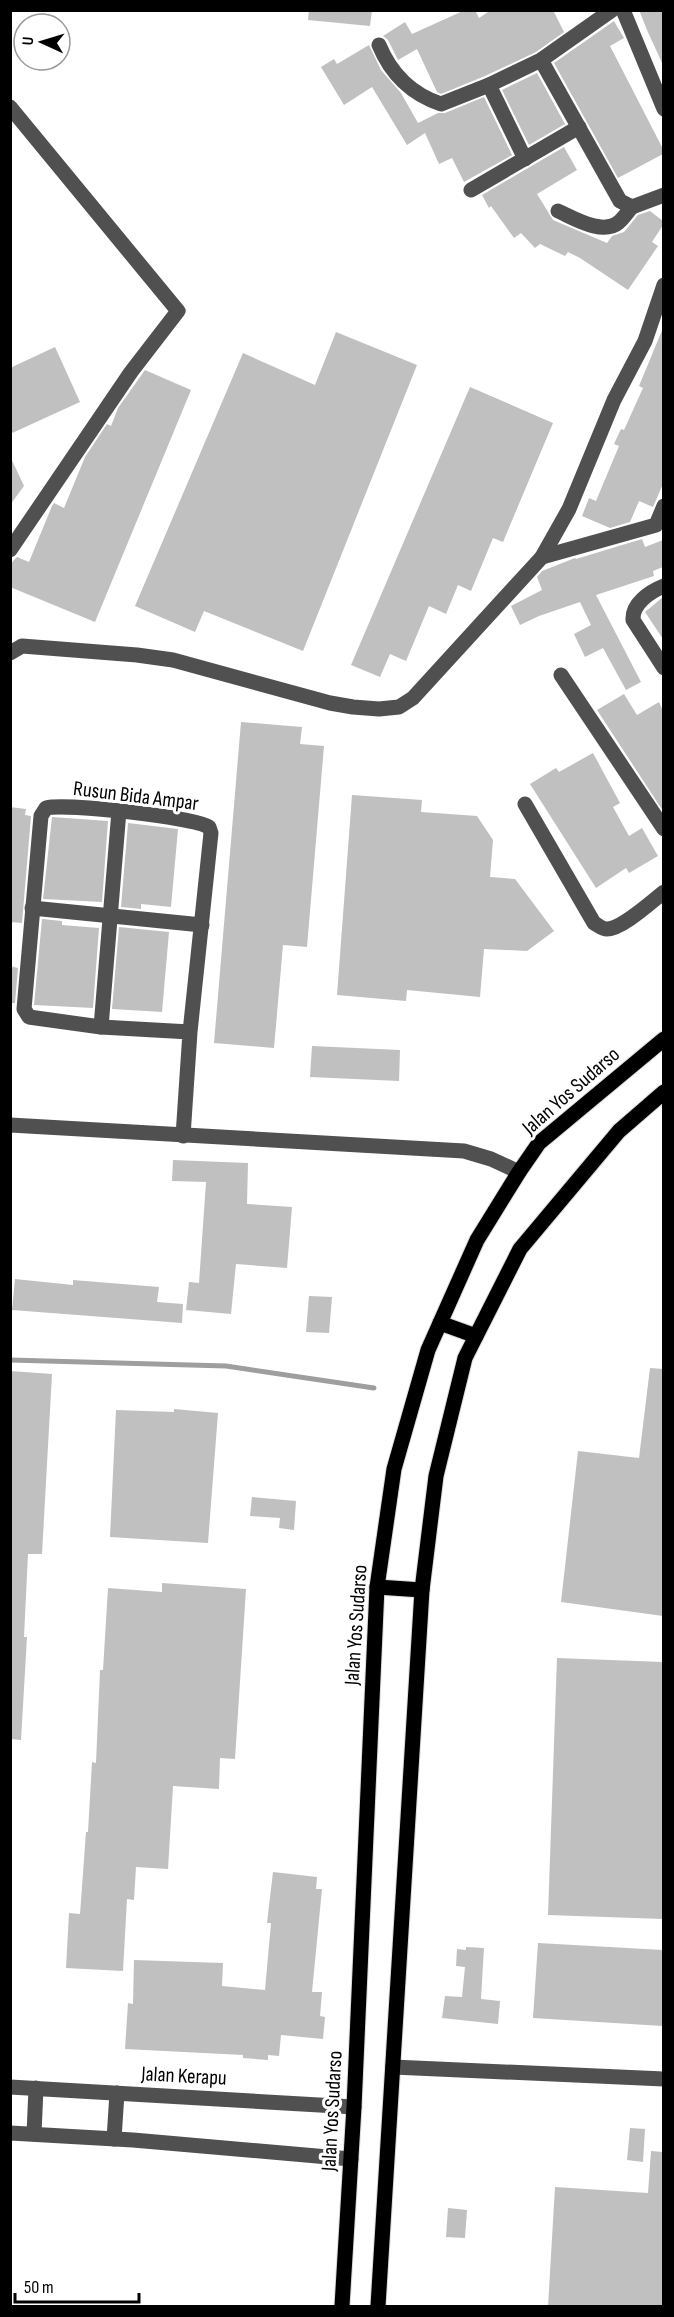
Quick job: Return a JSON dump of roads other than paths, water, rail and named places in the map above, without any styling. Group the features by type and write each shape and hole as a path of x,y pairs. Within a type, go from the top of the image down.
{"main road":[{"name":"Jalan Yos Sudarso","path":"342,2307 354,2107 377,1587 394,1469 428,1350 477,1240 519,1172 539,1143 663,1039"},
{"path":"378,2307 422,1590 436,1476 465,1358 520,1249 619,1131 663,1092"},
{"path":"440,1323 476,1336"},
{"path":"377,1587 422,1590"}],"street":[{"path":"379,45 386,63 400,80 428,99 441,104 489,85 541,60 612,10"},
{"path":"623,10 663,109"},
{"path":"541,60 620,201 632,207"},
{"path":"489,85 525,159"},
{"path":"10,107 178,311 131,372 10,550"},
{"path":"471,190 579,127"},
{"path":"558,211 587,224 609,227 618,223 632,207 663,195"},
{"path":"10,653 22,646 137,654 173,660 330,703 379,709 399,706 412,698 542,557 569,509 614,400 645,341 663,285"},
{"path":"542,557 660,524 663,506"},
{"path":"663,586 648,595 635,607 633,620 663,668"},
{"path":"561,675 663,829"},
{"path":"525,804 594,923 609,929 619,925 663,892"},
{"name":"Rusun Bida Ampar","path":"183,1136 190,1032 212,833 209,827 193,821 119,811 50,807 43,811 24,1009 27,1014 29,1017 101,1027 190,1032"},
{"path":"101,1027 119,811"},
{"path":"32,908 202,925"},
{"path":"10,1125 464,1151 491,1159 519,1172"},
{"path":"393,2067 663,2079"},
{"name":"Jalan Kerapu","path":"10,2087 354,2107"},
{"path":"34,2134 36,2088"},
{"path":"114,2139 117,2093"},
{"path":"10,2133 114,2139 351,2159"}],"waterway":[{"path":"10,1360 226,1366 374,1388"}]}
